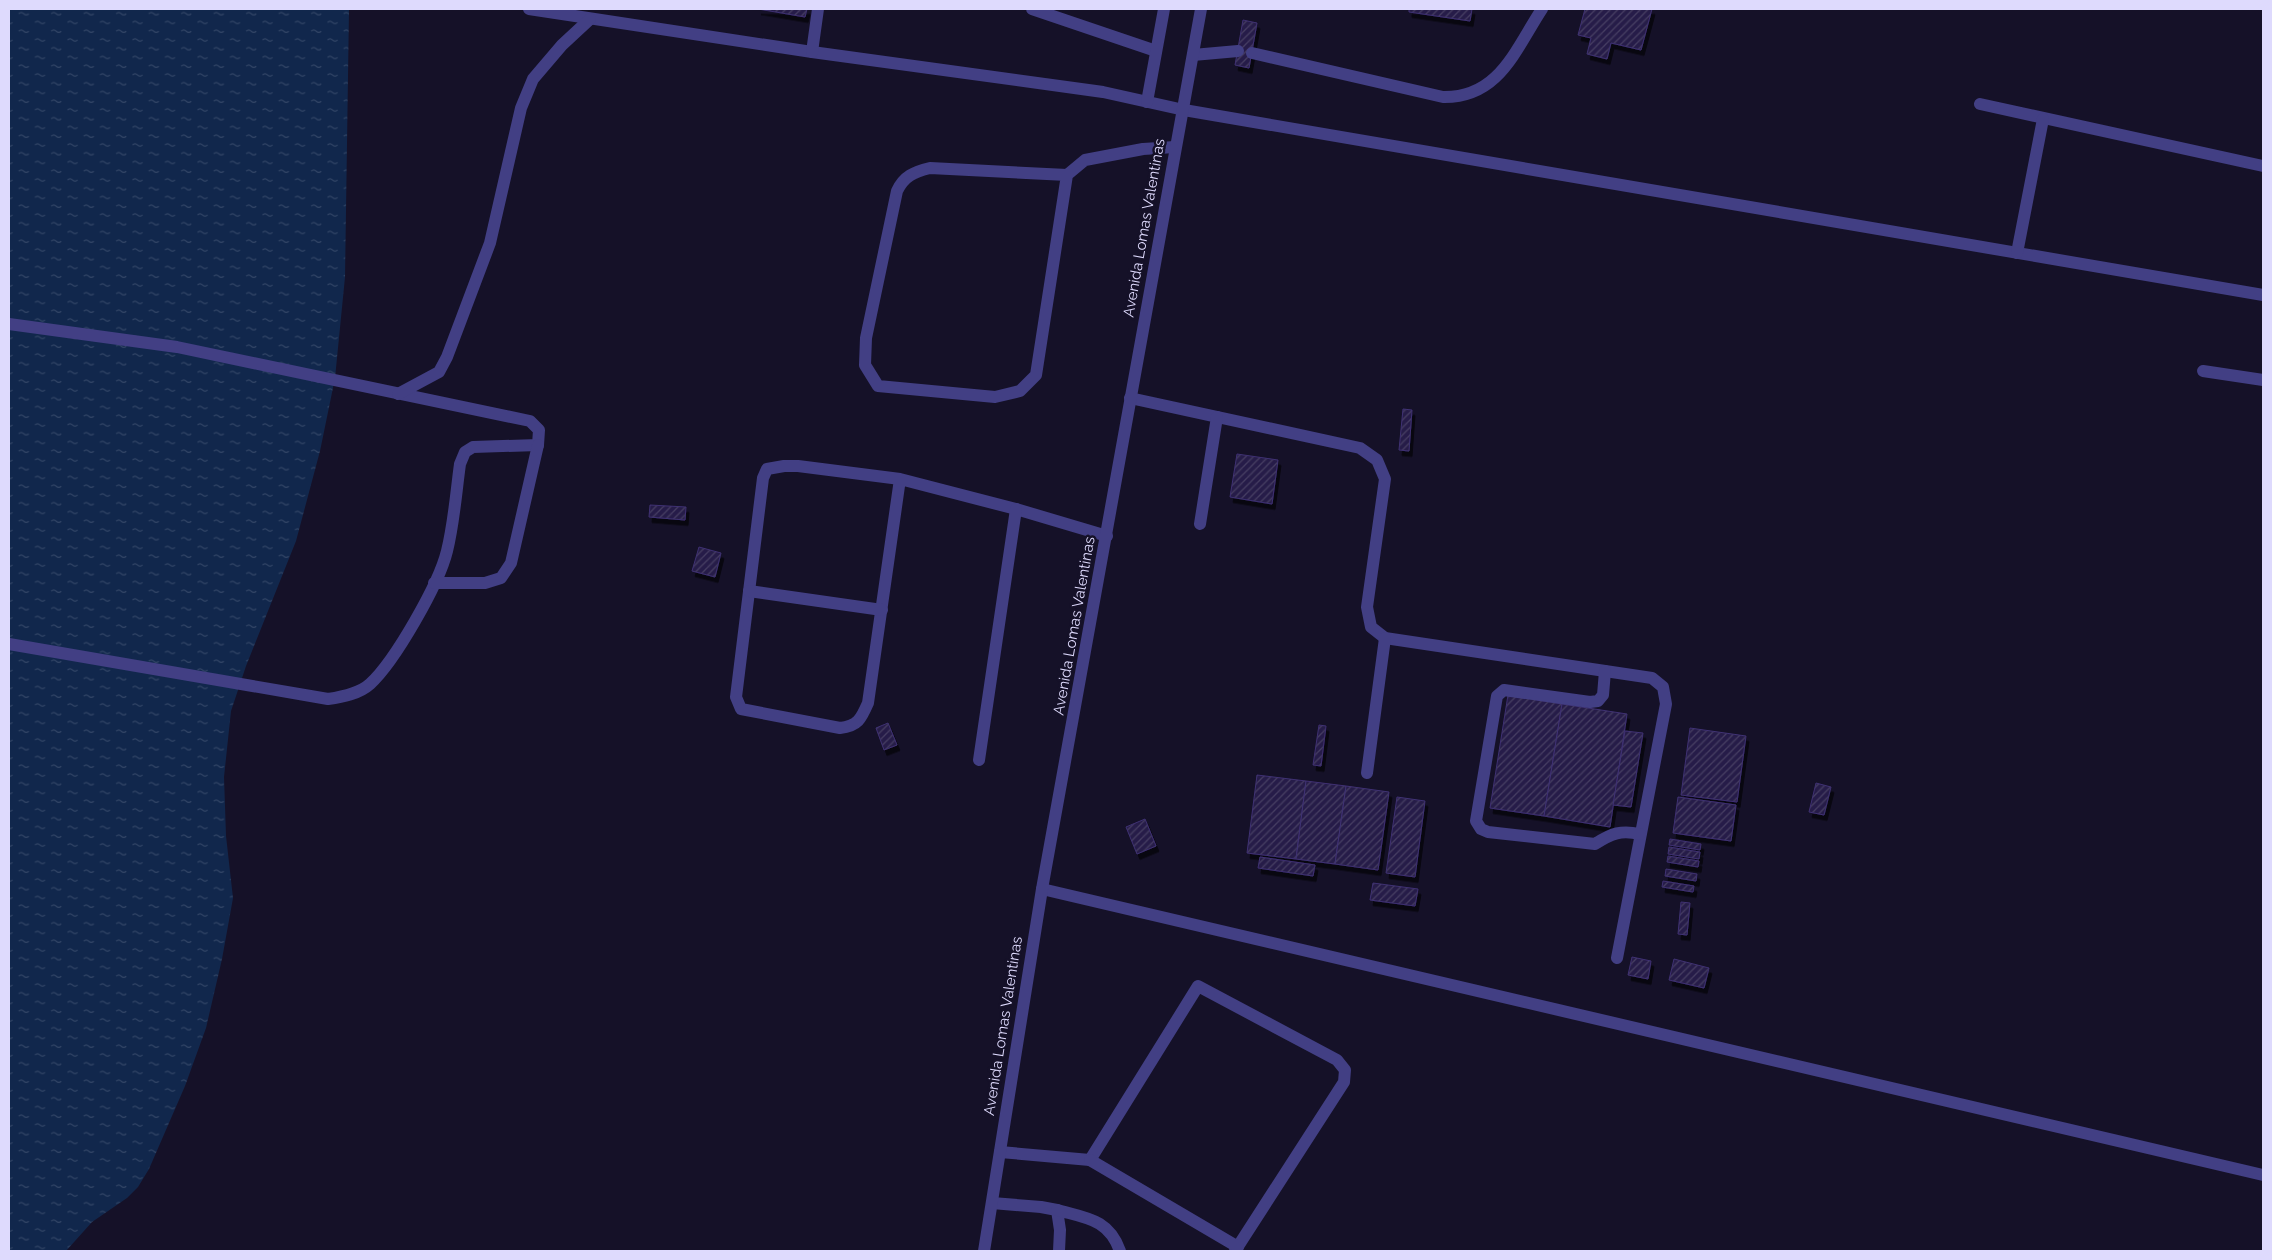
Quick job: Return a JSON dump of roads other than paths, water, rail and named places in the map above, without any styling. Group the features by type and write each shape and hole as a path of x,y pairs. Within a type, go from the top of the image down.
{"street":[{"path":"529,9 812,52 1103,92 1184,110 2263,295"},
{"path":"812,52 818,9"},
{"path":"1032,9 1156,51"},
{"path":"1147,102 1164,9"},
{"name":"Avenida Lomas Valentinas","path":"984,1251 1042,890 1107,536 1174,147 1184,110 1201,9"},
{"path":"1252,53 1443,97 1459,97 1480,91 1499,75 1542,9"},
{"path":"398,394 439,372 447,357 490,243 521,108 533,79 562,45 590,19"},
{"path":"1193,54 1238,51"},
{"path":"1980,104 2263,166"},
{"path":"2017,253 2043,118"},
{"path":"1067,175 930,168 914,172 902,182 897,191 866,338 865,365 878,386 995,397 1020,391 1036,375 1067,175 1085,160 1143,149 1174,147"},
{"path":"9,324 176,347 530,421 539,430 538,445 511,564 502,578 485,582 434,583"},
{"path":"2203,371 2263,380"},
{"path":"1130,398 1360,448 1376,460 1384,479 1367,607 1372,627 1384,638 1652,678 1663,686 1666,704 1617,958"},
{"path":"1200,524 1217,417"},
{"path":"9,644 328,699 348,696 369,685 391,661 425,602 447,553 460,464 466,452 473,447 538,445"},
{"path":"900,480 868,703 861,720 852,726 840,728 741,709 736,697 763,478 767,470 784,466 798,466 900,480 1016,509 1107,536"},
{"path":"979,760 1016,509"},
{"path":"749,591 882,610"},
{"path":"1367,772 1384,638"},
{"path":"1605,671 1603,695 1598,701 1590,702 1504,690 1497,696 1476,821 1480,829 1488,832 1595,844 1610,834 1623,831 1640,834"},
{"path":"1042,890 2263,1175"},
{"path":"1000,1152 1090,1160 1237,1249 1344,1082 1345,1070 1337,1060 1198,986 1090,1160"},
{"path":"992,1203 1022,1204 1057,1210 1098,1222 1107,1228 1116,1240 1120,1251"},
{"path":"1057,1210 1060,1230 1059,1251"}],"water":[{"path":"9,9 349,9 345,277 335,378 320,451 296,541 246,666 231,711 224,777 226,836 233,898 222,959 206,1028 185,1086 149,1169 138,1187 127,1198 92,1222 66,1251 9,1251"}]}
